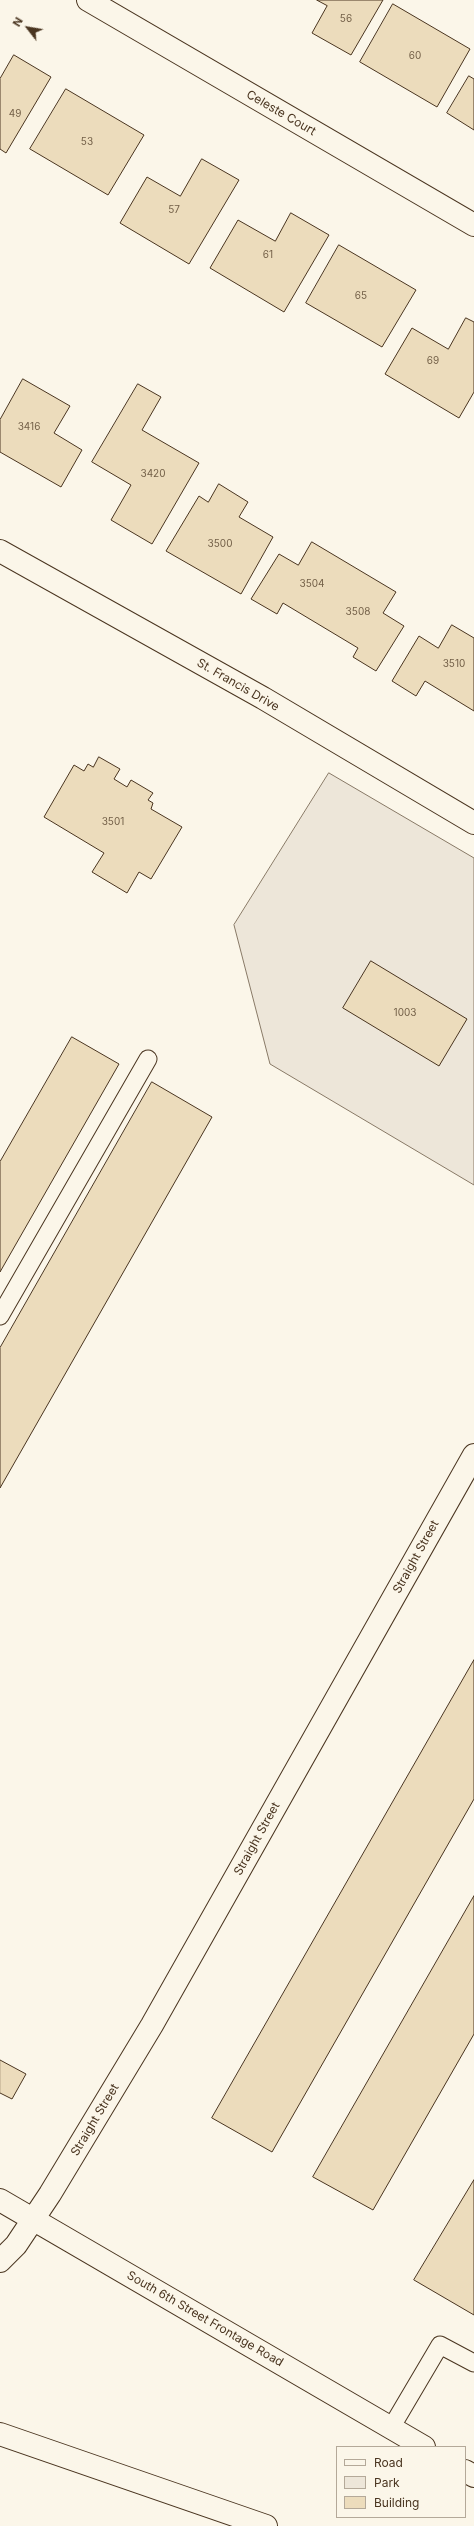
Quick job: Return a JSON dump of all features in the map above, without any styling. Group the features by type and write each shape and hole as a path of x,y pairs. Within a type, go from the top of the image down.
{"street":[{"name":"Celeste Court","path":"88,0 474,225"},
{"name":"St. Francis Drive","path":"0,551 263,698 474,823"},
{"name":"Straight Street","path":"33,2219 152,2025 474,1456"},
{"name":"South 6th Street Frontage Road","path":"0,2200 422,2446"},
{"path":"0,2261 16,2246 33,2219"},
{"path":"0,2434 266,2526"}],"lane":[{"path":"0,1316 148,1059"},
{"path":"391,2428 440,2345 474,2363"}],"green space":[{"path":"329,773 474,858 474,1185 270,1064 234,925"}],"building":[{"path":"317,0 383,0 351,55 312,33 327,6"},
{"path":"393,4 470,49 437,107 360,62"},
{"path":"14,55 51,77 6,153 0,149 0,79"},
{"path":"469,76 474,79 474,130 447,113"},
{"path":"66,89 144,135 108,195 30,149"},
{"path":"202,159 239,180 189,264 120,223 147,177 180,196"},
{"path":"291,213 329,235 284,312 210,268 238,220 275,241"},
{"path":"339,245 416,290 382,347 306,303"},
{"path":"466,318 474,322 474,392 459,418 385,374 412,328 448,349"},
{"path":"23,379 70,406 54,433 82,450 61,487 0,452 0,420"},
{"path":"138,384 161,397 142,430 199,463 152,544 111,520 131,485 92,462"},
{"path":"219,484 248,502 239,517 273,537 241,594 166,551 199,496 208,502"},
{"path":"312,542 396,592 383,613 404,626 376,671 353,657 358,648 283,603 277,614 251,599 279,554 298,565"},
{"path":"452,625 474,638 474,711 425,681 416,696 392,681 419,636 438,648"},
{"path":"99,757 120,769 114,779 127,787 131,780 153,793 148,800 153,803 151,809 182,827 151,879 139,872 127,893 92,872 104,853 44,817 74,765 84,771 88,764 93,767"},
{"path":"371,961 467,1019 439,1066 343,1008"},
{"path":"72,1037 119,1064 0,1272 0,1162"},
{"path":"152,1082 212,1117 0,1488 0,1348"},
{"path":"474,1660 474,1799 272,2152 212,2118"},
{"path":"474,1896 474,2034 373,2210 313,2177"},
{"path":"0,2060 26,2074 12,2099 0,2093"},
{"path":"474,2180 474,2315 414,2280"}]}
